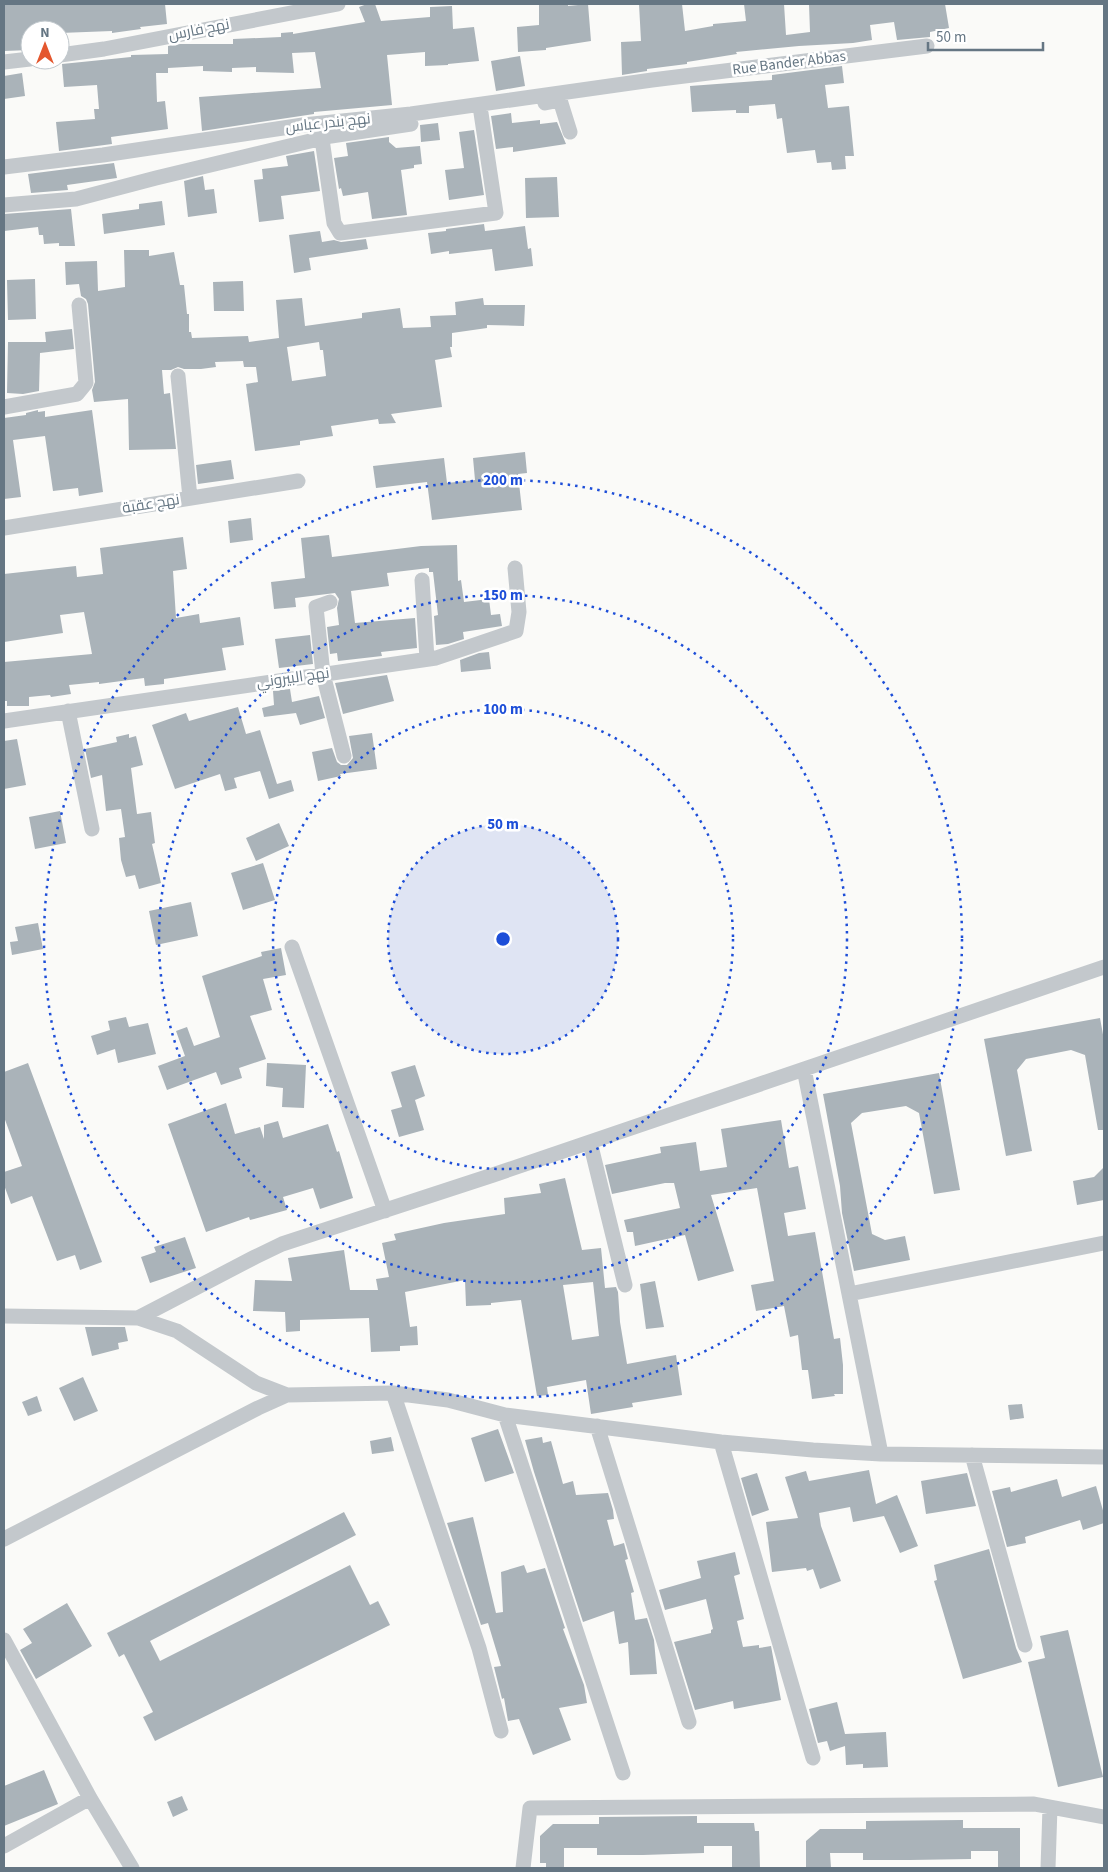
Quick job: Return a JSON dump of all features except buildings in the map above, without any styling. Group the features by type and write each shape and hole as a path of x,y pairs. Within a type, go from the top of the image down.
{"street":[{"name":"نهج فارس","path":"70,54 104,49 338,4"},
{"name":"Rue Bander Abbas","path":"652,80 927,46"},
{"path":"4,62 20,60"},
{"name":"نهج بندر عباس","path":"4,167 103,155 303,125 411,114 652,80"},
{"path":"4,205 76,199 318,140 560,100 570,132"},
{"path":"303,125 318,140 334,223 340,233 496,213 481,113"},
{"path":"4,407 77,394 86,384 79,305"},
{"path":"178,376 190,498"},
{"name":"نهج عقبة","path":"4,528 298,480"},
{"name":"نهج البيروني","path":"4,721 436,658 516,631 519,612 515,568"},
{"path":"422,580 427,659"},
{"path":"330,602 316,607 323,674 344,756"},
{"path":"68,711 92,829"},
{"path":"292,947 385,1211"},
{"path":"138,1318 282,1244 590,1142 1104,967"},
{"path":"804,1069 881,1454"},
{"path":"590,1142 625,1285"},
{"path":"849,1294 1104,1243"},
{"path":"4,1316 138,1318 177,1331 256,1383 287,1395 393,1393 448,1400 506,1415 721,1442 794,1449 881,1454 1104,1457"},
{"path":"393,1393 479,1648 501,1732"},
{"path":"4,1539 258,1408 287,1395"},
{"path":"506,1415 623,1773"},
{"path":"597,1426 689,1722"},
{"path":"721,1442 813,1758"},
{"path":"972,1455 1025,1645"},
{"path":"4,1640 90,1798 132,1868"},
{"path":"4,1846 90,1798"},
{"path":"523,1868 530,1808 1024,1804 1104,1817"},
{"path":"1048,1868 1050,1807"}]}
